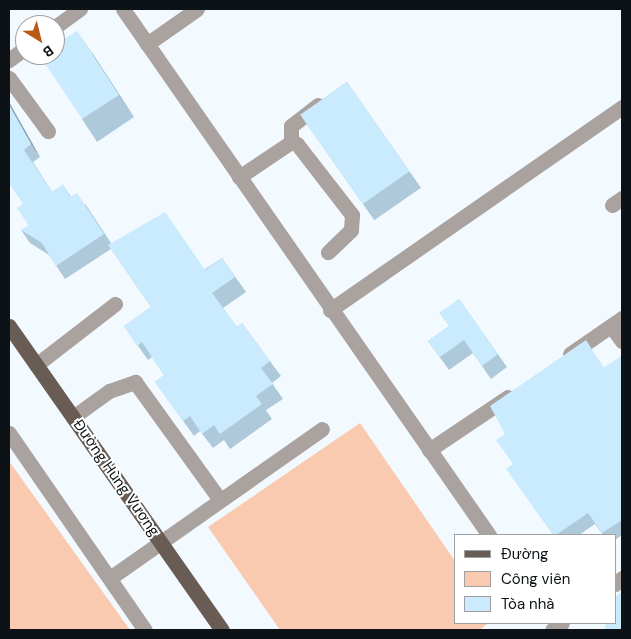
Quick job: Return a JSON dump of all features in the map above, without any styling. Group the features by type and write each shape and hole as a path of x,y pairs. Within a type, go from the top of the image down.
{"main road":[{"name":"Đường Hùng Vương","path":"9,326 222,630"}],"street":[{"path":"65,20 80,9"},
{"path":"123,9 330,310 488,534"},
{"path":"147,44 197,9"},
{"path":"9,78 48,131"},
{"path":"291,142 291,126 330,96"},
{"path":"330,310 622,107"},
{"path":"239,177 291,142"},
{"path":"291,142 303,150 352,215 351,230 328,252"},
{"path":"36,365 115,304"},
{"path":"556,364 617,322 622,341"},
{"path":"73,418 109,391 135,382 220,500"},
{"path":"429,450 524,385"},
{"path":"110,578 322,429"},
{"path":"9,433 145,630"}],"green space":[{"path":"360,423 454,560 454,624 488,624 479,630 280,630 208,527"},
{"path":"9,461 130,630 9,630"}],"building":[{"path":"77,31 119,95 82,119 46,65 65,65 65,39"},
{"path":"347,82 410,171 363,204 300,115"},
{"path":"9,105 31,144 24,150 52,192 63,185 70,197 77,193 104,234 56,266 42,243 21,230 29,226 17,208 23,204 9,183"},
{"path":"165,212 205,270 222,258 235,277 212,293 237,327 242,323 270,361 261,368 273,384 256,396 262,404 220,434 214,425 202,434 190,416 183,421 155,382 164,375 142,342 137,346 124,326 151,307 108,245"},
{"path":"459,299 498,354 482,366 464,340 440,357 428,341 449,326 439,313"},
{"path":"586,340 604,368 622,356 622,520 602,533 588,513 557,534 552,534 506,469 513,464 496,440 505,434 490,406"},
{"path":"622,592 622,630 604,630 606,624 616,624 616,596"}]}
